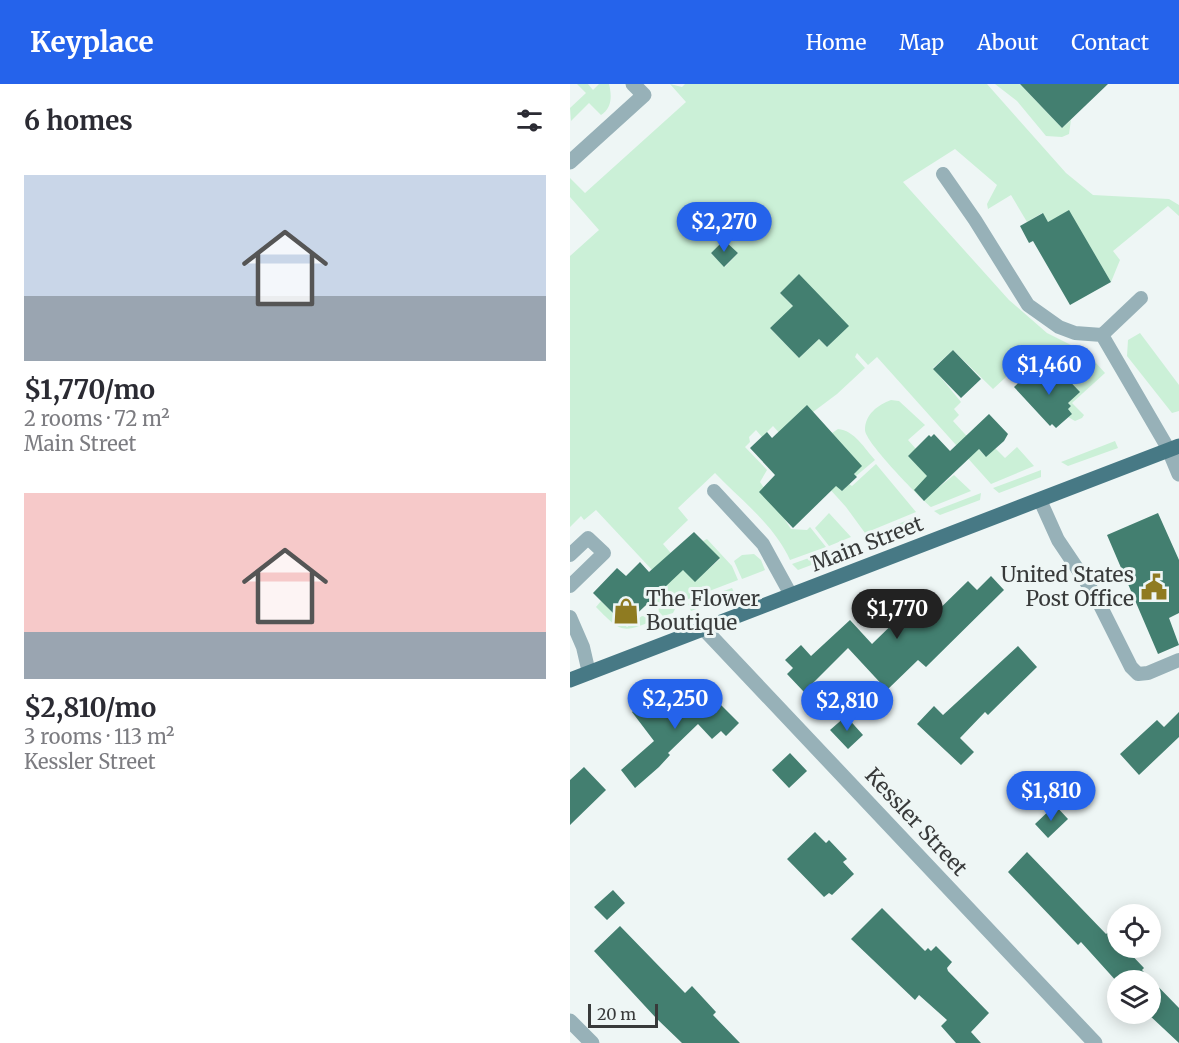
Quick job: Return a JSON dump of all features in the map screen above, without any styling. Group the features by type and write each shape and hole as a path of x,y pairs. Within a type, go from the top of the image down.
{"main road":[{"name":"Main Street","path":"570,680 1174,448"}],"street":[{"path":"570,162 639,89"},
{"path":"1174,448 1179,474"},
{"name":"Kessler Street","path":"705,630 1095,1043"},
{"path":"570,1021 592,1043"}],"lane":[{"path":"943,174 975,219 1028,305 1059,327 1075,333 1102,335 1141,298"},
{"path":"1102,335 1174,448"},
{"path":"714,491 763,544 791,596"},
{"path":"1040,500 1058,540 1095,595 1131,668 1138,674 1148,673 1179,660"},
{"path":"570,555 588,538 604,553 570,586"},
{"path":"570,617 583,647 589,673"}],"green space":[{"path":"577,84 588,84 593,90 599,84 609,84 610,101 605,112 601,115 589,103 571,121 570,108 586,93"},
{"path":"670,84 682,87 685,84 987,84 1066,173 1093,195 1169,199 1179,205 1179,216 1168,206 1113,251 1120,260 1111,282 1069,211 1048,222 1042,213 1027,222 1011,195 988,209 987,204 997,185 955,149 903,182 1009,300 1047,333 1087,353 1105,373 1072,403 1084,415 1075,421 1068,417 1072,414 1068,409 1071,406 1068,403 1079,392 1049,359 1039,364 1030,355 993,389 953,350 933,368 961,402 954,409 959,415 953,421 985,456 995,448 1005,458 1017,447 1034,466 991,484 877,357 868,365 857,353 855,357 865,368 813,412 818,467 842,491 849,484 852,486 876,464 916,512 865,533 846,507 773,426 762,437 756,430 749,437 750,442 745,447 767,470 760,482 791,529 807,530 810,527 826,547 790,560 766,524 715,473 678,508 688,520 663,544 695,581 720,559 703,541 707,539 732,566 738,580 678,603 673,613 663,616 659,612 657,600 668,587 596,510 584,520 581,516 570,527 570,256 599,230 570,197 570,178 585,193 686,102","holes":["724,240 738,253 725,267 711,253","799,275 848,326 827,347 819,339 799,358 770,328 783,316 800,314 780,293"]},
{"path":"995,84 1020,84 1062,128 1071,120 1069,134 1062,137 1046,136 1017,101"},
{"path":"1140,333 1179,385 1179,411 1172,413 1127,356 1128,340"},
{"path":"891,400 899,401 925,425 908,440 916,449 908,456 939,487 954,475 971,491 931,507 883,457 865,430 867,419 873,411"},
{"path":"838,429 854,436 875,460 856,476 832,433"},
{"path":"1115,441 1118,448 1068,466 1061,462"},
{"path":"1041,470 1041,477 999,493 993,488"},
{"path":"981,493 980,500 940,515 934,511"},
{"path":"829,513 851,537 829,546 815,528"},
{"path":"918,516 917,524 874,541 868,536"},
{"path":"854,542 854,549 798,570 792,564"},
{"path":"754,554 761,560 765,570 742,579 734,561 742,555"},
{"path":"732,588 735,594 691,611 688,604"},
{"path":"601,601 627,627 642,616 657,619 637,627 624,628 612,622 596,607"}],"building":[{"path":"1020,84 1108,84 1062,128"},
{"path":"1069,210 1111,282 1070,305 1033,241 1029,243 1020,226 1043,213 1048,222"},
{"path":"724,240 738,253 724,267 711,253"},
{"path":"799,274 849,326 827,347 819,339 799,358 770,328 793,306 780,293"},
{"path":"953,350 981,379 961,398 933,369"},
{"path":"1034,368 1047,382 1059,370 1080,392 1068,403 1071,406 1068,409 1072,414 1056,428 1052,424 1050,426 1014,387"},
{"path":"807,405 862,466 854,474 857,477 842,491 836,486 793,528 759,492 775,475 750,448 767,432 772,438"},
{"path":"989,414 1008,434 1004,441 986,457 979,449 924,501 914,490 927,476 908,456 929,435 931,437 934,434 950,451"},
{"name":"United States Post Office","path":"1158,513 1179,560 1179,613 1169,618 1179,645 1158,654 1107,535"},
{"path":"694,532 720,558 695,582 683,570 625,625 593,593 617,568 626,576 640,562 649,572"},
{"path":"991,576 1004,590 926,667 918,660 887,690 848,648 804,692 787,674 793,668 785,660 801,645 811,656 850,620 872,644 908,609 924,624 968,581 977,590"},
{"path":"1018,646 1037,667 988,715 985,712 960,738 974,752 961,765 917,724 934,706 943,715"},
{"path":"703,687 739,723 726,736 721,731 712,739 698,724 668,753 670,755 659,767 635,788 621,770 654,741 632,712 651,696 672,717"},
{"path":"1179,712 1179,737 1139,775 1120,754 1157,720 1164,727"},
{"path":"846,716 863,735 848,749 830,730"},
{"path":"790,753 807,771 789,788 772,770"},
{"path":"584,767 606,790 570,825 570,780"},
{"path":"1055,805 1068,819 1048,838 1035,824"},
{"path":"815,832 826,843 829,840 847,859 843,862 854,874 832,895 829,893 824,897 787,859"},
{"path":"1027,852 1107,933 1107,958 1134,958 1144,968 1142,970 1107,971 1081,942 1078,945 1008,872"},
{"path":"613,890 625,903 607,920 594,907"},
{"path":"882,908 925,951 928,948 931,951 936,946 952,962 947,968 948,971 989,1013 971,1032 981,1043 956,1043 941,1026 947,1020 919,995 915,1000 851,939"},
{"path":"620,926 685,993 692,986 716,1012 713,1015 740,1043 682,1043 656,1018 594,951"},
{"path":"1161,990 1179,1008 1179,1043 1159,1024 1161,1024"}],"place":[{"name":"United States Post Office","path":"1154,587"},
{"name":"The Flower Boutique","path":"626,611"}]}
